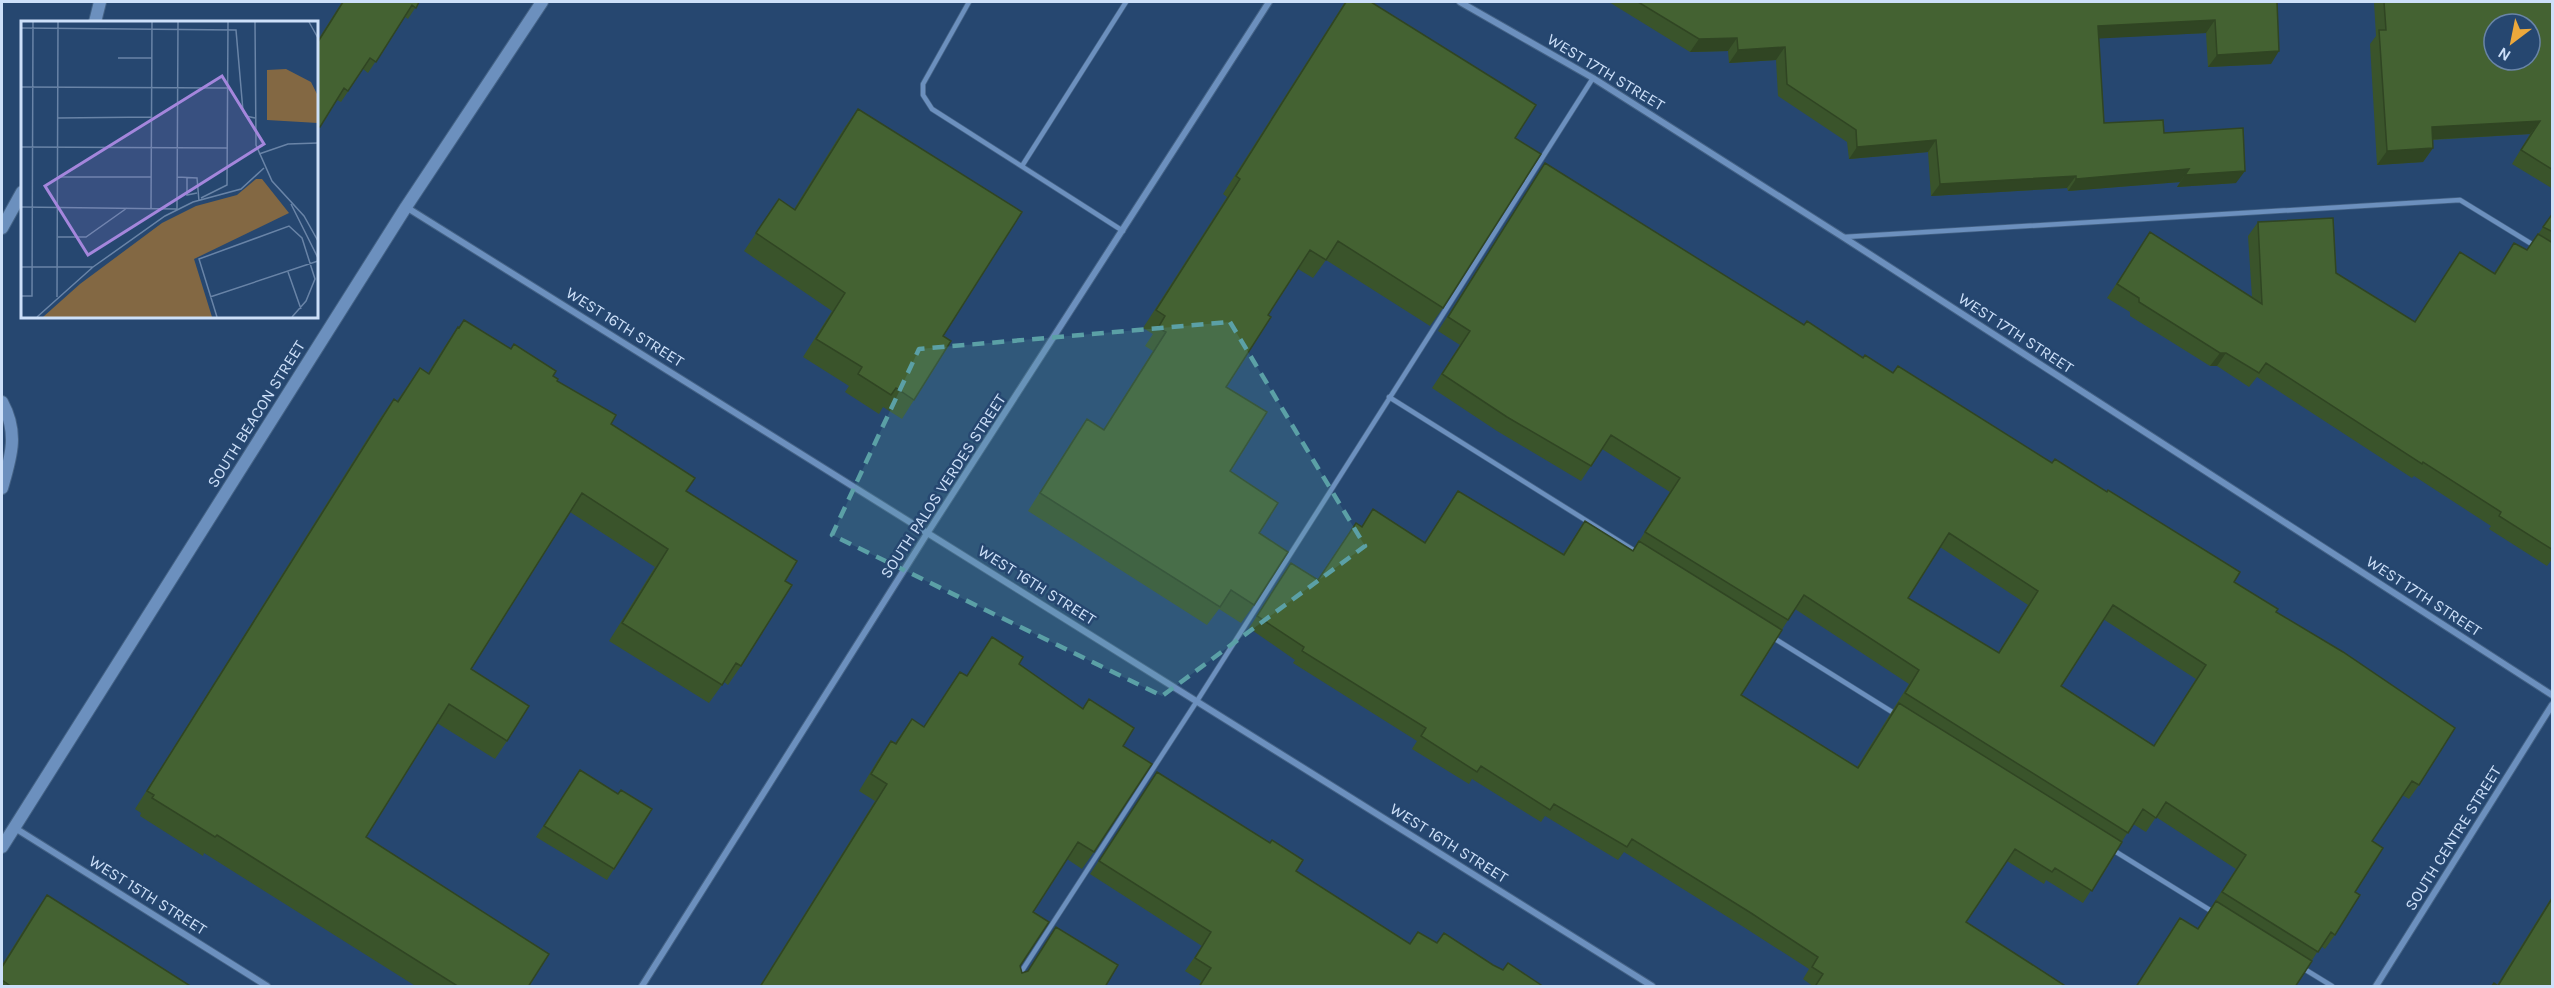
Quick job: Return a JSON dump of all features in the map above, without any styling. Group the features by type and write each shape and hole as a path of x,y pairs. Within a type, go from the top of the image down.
{"street":[{"path":"95,21 100,2"},
{"name":"SOUTH BEACON STREET","path":"2,847 406,207 542,2"},
{"name":"SOUTH PALOS VERDES STREET","path":"642,987 928,532 1269,2"},
{"name":"WEST 17TH STREET","path":"1460,2 1593,78 2553,695"},
{"path":"2,228 21,194"},
{"name":"WEST 16TH STREET","path":"406,207 1652,987"},
{"path":"2,402 10,417 13,450 2,488"},
{"name":"SOUTH CENTRE STREET","path":"2376,987 2553,705"},
{"name":"WEST 15TH STREET","path":"14,827 267,987"}],"lane":[{"path":"969,2 923,84 923,95 932,109 1123,231"},
{"path":"1022,166 1126,2"},
{"path":"1012,987 1197,701 1593,78"},
{"path":"1843,237 2460,200 2543,251"},
{"path":"1389,397 1642,555"},
{"path":"1764,632 1906,720"},
{"path":"2109,847 2221,917"},
{"path":"2292,961 2332,987"}],"highlighted area":[{"path":"1230,322 1365,546 1162,696 832,535 919,349"}],"building":[{"path":"343,2 419,2 416,8 412,5 376,62 370,58 348,91 344,88 320,127 318,126 318,42"},
{"path":"1346,2 1371,2 1536,105 1515,138 1541,154 1443,308 1338,241 1326,260 1310,250 1268,315 1271,317 1226,387 1267,412 1230,471 1278,503 1259,533 1288,552 1254,605 1231,590 1220,607 1040,493 1087,419 1104,430 1166,332 1158,328 1165,316 1156,310 1240,179 1236,176"},
{"path":"1638,2 2277,2 2279,51 2217,55 2215,20 2098,26 2104,123 2163,120 2164,133 2243,128 2245,171 2185,175 2189,169 2076,179 2076,176 1940,184 1936,140 1857,147 1856,130 1787,84 1785,47 1738,50 1737,38 1699,39"},
{"path":"2384,2 2553,2 2553,170 2521,150 2540,121 2432,127 2433,148 2387,151 2379,30 2386,30"},
{"path":"858,109 1022,212 943,336 951,341 914,400 896,388 891,395 858,374 862,367 816,339 845,293 756,233 779,199 795,210"},
{"path":"1545,163 1804,325 1807,321 1863,358 1865,355 1893,373 1898,366 2052,463 2055,459 2107,492 2108,490 2240,572 2234,582 2278,609 2276,612 2343,652 2455,728 2419,785 2412,781 2372,841 2383,848 2355,892 2360,895 2335,935 2331,932 2318,952 2222,892 2246,855 2166,802 2156,818 2143,809 2128,833 1905,693 1919,670 1804,595 1788,620 1645,532 1680,478 1611,435 1591,466 1507,417 1442,374 1470,331 1448,317","holes":["1949,533 2038,591 1999,653 1908,598","2113,605 2206,665 2154,746 2061,686"]},
{"path":"2553,213 2553,232 2543,227"},
{"path":"2333,218 2336,273 2415,322 2460,252 2495,274 2514,243 2527,250 2538,234 2553,243 2553,550 2499,516 2501,512 2266,363 2259,373 2226,353 2220,353 2139,302 2139,298 2117,284 2150,232 2262,304 2258,222"},
{"path":"464,320 511,349 514,344 556,371 553,376 558,379 557,381 616,415 611,424 695,478 686,491 797,561 785,581 792,585 741,666 736,663 722,685 622,623 668,549 582,493 471,669 529,706 507,741 449,704 366,837 549,954 528,987 459,987 217,835 215,837 152,798 154,795 147,791 394,399 398,402 420,368 429,374"},
{"path":"1458,491 1564,555 1585,521 1633,551 1639,541 1782,630 1741,695 1858,768 1899,703 2122,842 2092,891 2055,868 2052,872 2015,849 1966,922 2067,987 1819,987 1816,985 1823,974 1812,967 1818,957 1632,839 1627,847 1554,804 1550,810 1481,766 1477,772 1421,736 1426,728 1302,651 1304,647 1257,616 1291,563 1318,580 1356,523 1362,527 1373,509 1425,543"},
{"path":"992,637 1023,657 1019,664 1083,709 1089,699 1134,728 1123,746 1152,764 1094,852 1078,842 1033,912 1049,922 1020,966 1022,973 1028,971 1056,927 1118,965 1105,987 760,987 887,784 871,774 891,741 896,744 912,719 924,727 960,672 967,676"},
{"path":"580,770 618,794 621,790 652,809 614,869 544,826"},
{"path":"1157,772 1270,843 1272,840 1303,860 1296,871 1410,944 1418,932 1437,943 1444,933 1493,965 1503,970 1508,963 1544,987 1199,987 1211,968 1195,958 1211,932 1099,861"},
{"path":"47,895 192,987 12,987 2,980 2,967"},
{"path":"2553,897 2553,987 2491,987 2494,983 2498,986"},
{"path":"2216,901 2312,961 2295,987 2136,987 2180,918 2198,929"}]}
